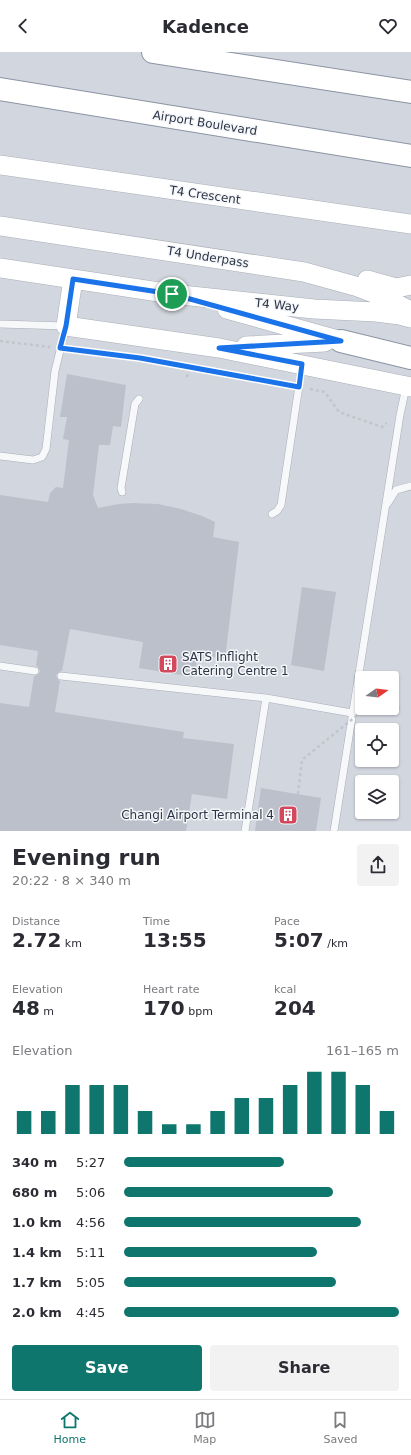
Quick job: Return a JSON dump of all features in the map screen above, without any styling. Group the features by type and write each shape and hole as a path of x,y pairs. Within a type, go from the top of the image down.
{"highway":[{"path":"153,52 411,92"},
{"name":"Airport Boulevard","path":"0,89 411,156"},
{"path":"341,341 404,356"}],"main road":[{"name":"T4 Crescent","path":"0,166 411,224"},
{"path":"273,205 368,230 411,237"},
{"name":"T4 Underpass","path":"0,226 304,272 354,286 381,296 411,310"},
{"name":"T4 Way","path":"0,268 172,294 314,309 376,312 411,318"},
{"path":"304,272 370,280 396,288 411,285"},
{"path":"73,279 66,326 219,348 408,386"},
{"path":"172,294 341,341"},
{"path":"219,348 341,341"}],"lane":[{"path":"0,324 66,326 55,371 46,449 42,457 33,460 0,456"},
{"path":"272,514 277,511 280,505 302,364"},
{"path":"334,831 400,415 408,386"},
{"path":"122,492 121,488 132,418 135,404 139,399"},
{"path":"385,510 390,498 396,490 411,486"},
{"path":"0,666 35,671"},
{"path":"61,676 266,698 352,713"},
{"path":"245,831 266,698"}],"path":[{"path":"0,341 140,358 325,392 339,412 382,427 400,415"},
{"path":"187,377 189,367"},
{"path":"298,794 302,760 357,715"}],"shaded area":[{"path":"0,52 411,52 411,831 0,831"}],"building":[{"name":"SATS Inflight Catering Centre 1","path":"67,374 126,385 121,427 113,426 110,445 99,445 93,495 98,508 133,503 158,504 181,509 215,522 213,537 239,542 225,659 198,654 194,677 139,668 143,642 70,629 62,671 56,675 60,681 55,712 184,732 183,738 234,744 227,799 192,794 186,831 0,831 0,703 29,707 34,676 39,674 40,671 36,666 38,651 0,645 0,495 48,502 50,493 56,487 63,488 69,440 63,439 67,417 60,417"},
{"path":"302,587 336,592 324,671 291,665"},
{"name":"Changi Airport Terminal 4","path":"261,788 321,798 316,831 255,831"}],"place":[{"name":"SATS Inflight Catering Centre 1","path":"168,664"},
{"name":"Changi Airport Terminal 4","path":"288,815"}],"route":[{"path":"73,279 172,294 341,341 219,348 302,364 299,387 140,358 60,348 66,326 73,279"}]}
